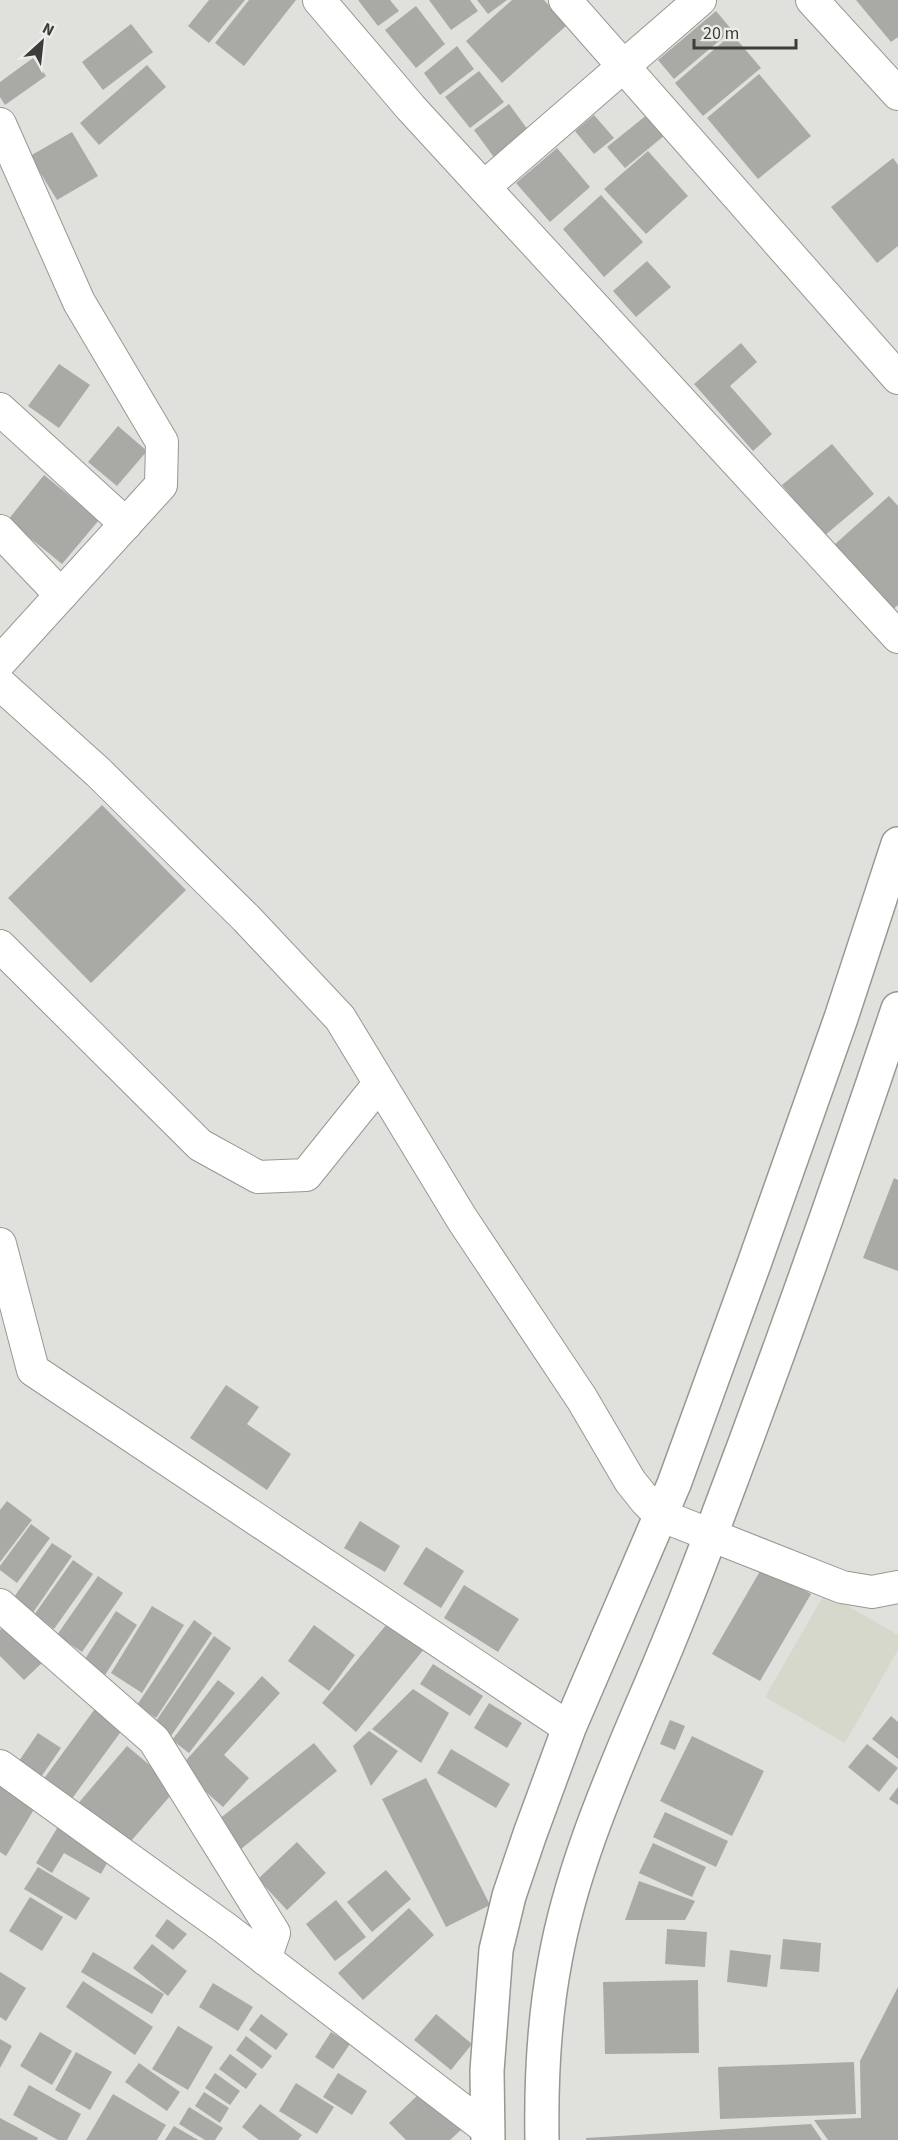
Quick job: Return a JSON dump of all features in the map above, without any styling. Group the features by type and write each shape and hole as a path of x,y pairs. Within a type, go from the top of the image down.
{"main road":[{"path":"488,2135 487,2071 496,1950 512,1886 569,1728 674,1485 841,1018 898,843"},
{"path":"542,2140 542,2083 555,1961 565,1916 586,1846 711,1535 804,1284 898,1009"}],"street":[{"path":"320,0 411,108 898,637"},
{"path":"565,0 898,378"},
{"path":"484,187 700,0"},
{"path":"812,0 898,94"},
{"path":"0,124 79,302 162,442 161,485 0,662"},
{"path":"0,410 126,524"},
{"path":"0,531 61,595"},
{"path":"0,684 98,772 246,918 340,1018 462,1219 582,1399 630,1481 660,1515 843,1587 872,1592 898,1587"},
{"path":"0,946 200,1145 258,1178 306,1175 379,1083"},
{"path":"0,1244 33,1370 569,1728"},
{"path":"0,1605 154,1740 274,1933 265,1959"},
{"path":"0,1766 225,1928 488,2135"}],"shaded area":[{"path":"825,1593 898,1635 898,1650 845,1743 765,1697"}],"building":[{"path":"209,0 245,0 209,43 188,26"},
{"path":"249,0 296,0 244,66 215,43"},
{"path":"358,0 390,0 399,11 378,26"},
{"path":"429,0 470,0 478,11 451,30"},
{"path":"477,0 507,0 488,14"},
{"path":"512,0 544,0 567,25 502,83 466,41"},
{"path":"856,0 898,0 898,37 891,42"},
{"path":"416,6 445,44 416,68 385,30"},
{"path":"716,11 732,30 674,79 658,60"},
{"path":"131,24 153,52 103,90 82,62"},
{"path":"732,34 761,68 703,116 675,83"},
{"path":"457,46 474,69 440,95 424,73"},
{"path":"33,58 46,76 5,105 0,97 0,82"},
{"path":"147,65 166,87 99,145 80,123"},
{"path":"479,71 504,102 470,128 445,97"},
{"path":"759,74 811,136 758,179 707,118"},
{"path":"509,104 531,134 496,160 474,130"},
{"path":"648,114 665,135 625,168 607,147"},
{"path":"594,115 614,138 594,154 575,131"},
{"path":"72,132 98,176 57,200 30,156"},
{"path":"557,148 590,187 550,222 516,183"},
{"path":"648,151 688,196 646,234 604,189"},
{"path":"893,158 898,165 898,246 877,263 831,207"},
{"path":"601,195 643,242 604,277 563,229"},
{"path":"647,261 671,287 636,317 613,291"},
{"path":"741,343 757,362 730,386 772,434 753,451 694,384"},
{"path":"59,364 90,385 59,428 28,406"},
{"path":"118,426 147,451 117,486 88,462"},
{"path":"832,444 874,494 824,536 782,485"},
{"path":"44,475 99,520 62,564 8,520"},
{"path":"889,496 898,506 898,605 892,610 834,545"},
{"path":"102,805 186,890 91,983 8,898"},
{"path":"894,1178 898,1180 898,1271 863,1258"},
{"path":"226,1385 259,1407 247,1424 291,1454 267,1490 190,1438"},
{"path":"7,1501 32,1520 0,1562 0,1510"},
{"path":"360,1521 400,1546 385,1572 344,1548"},
{"path":"31,1524 50,1538 17,1583 0,1570 0,1566"},
{"path":"52,1543 72,1556 32,1614 12,1600"},
{"path":"426,1547 464,1571 441,1608 403,1584"},
{"path":"73,1560 93,1574 54,1629 34,1615"},
{"path":"763,1566 811,1594 760,1681 712,1654"},
{"path":"98,1576 123,1593 82,1652 57,1635"},
{"path":"464,1585 519,1619 498,1652 444,1618"},
{"path":"152,1606 184,1625 142,1693 111,1673"},
{"path":"116,1611 137,1625 105,1675 83,1662"},
{"path":"391,1619 425,1648 356,1732 322,1703"},
{"path":"194,1620 212,1633 156,1718 137,1705"},
{"path":"7,1623 44,1661 24,1680 0,1656 0,1630"},
{"path":"314,1625 355,1655 329,1691 288,1661"},
{"path":"214,1636 231,1648 171,1736 154,1724"},
{"path":"433,1664 483,1696 470,1716 420,1684"},
{"path":"262,1676 280,1693 224,1755 249,1778 223,1807 179,1768"},
{"path":"218,1680 235,1693 189,1753 172,1740"},
{"path":"413,1689 449,1713 421,1763 372,1729"},
{"path":"489,1703 522,1723 507,1748 474,1728"},
{"path":"97,1706 125,1726 71,1800 43,1780"},
{"path":"891,1716 898,1722 898,1759 872,1739"},
{"path":"670,1720 685,1726 675,1750 660,1744"},
{"path":"369,1731 398,1751 371,1786 353,1746"},
{"path":"38,1733 61,1748 41,1777 19,1761"},
{"path":"692,1736 764,1771 732,1836 660,1801"},
{"path":"314,1743 337,1771 241,1849 218,1820"},
{"path":"867,1744 898,1768 879,1792 848,1767"},
{"path":"127,1746 177,1788 125,1848 76,1806"},
{"path":"451,1749 510,1784 496,1808 437,1773"},
{"path":"426,1778 490,1905 446,1927 382,1799"},
{"path":"0,1784 36,1806 6,1856 0,1852"},
{"path":"898,1787 898,1805 889,1799"},
{"path":"665,1812 728,1841 716,1867 653,1837"},
{"path":"59,1825 111,1856 101,1874 64,1853 52,1873 36,1863"},
{"path":"297,1842 326,1873 287,1910 258,1879"},
{"path":"653,1843 706,1867 692,1897 639,1873"},
{"path":"38,1867 90,1898 76,1920 24,1889"},
{"path":"386,1870 411,1899 372,1932 347,1902"},
{"path":"639,1881 695,1901 685,1920 625,1920"},
{"path":"30,1897 63,1917 42,1951 9,1931"},
{"path":"336,1900 366,1937 335,1961 306,1924"},
{"path":"409,1908 434,1935 363,2000 338,1973"},
{"path":"167,1919 187,1934 173,1950 155,1936"},
{"path":"667,1929 707,1932 705,1967 665,1964"},
{"path":"783,1939 821,1943 819,1972 780,1969"},
{"path":"152,1944 187,1971 168,1996 133,1968"},
{"path":"730,1950 771,1955 767,1987 727,1982"},
{"path":"93,1952 164,1994 152,2014 81,1972"},
{"path":"0,1972 26,1988 6,2021 0,2017"},
{"path":"698,1980 699,2053 605,2054 603,1982"},
{"path":"83,1981 153,2027 135,2055 66,2007"},
{"path":"213,1983 253,2007 238,2031 199,2007"},
{"path":"898,1987 898,2140 828,2140 814,2120 861,2118 860,2061"},
{"path":"261,2014 288,2034 276,2050 249,2030"},
{"path":"436,2014 472,2044 451,2070 414,2040"},
{"path":"178,2026 213,2047 188,2090 152,2069"},
{"path":"40,2032 72,2051 52,2085 20,2066"},
{"path":"331,2032 350,2044 333,2069 315,2057"},
{"path":"246,2036 272,2056 262,2069 236,2050"},
{"path":"0,2039 12,2046 0,2068"},
{"path":"76,2052 112,2072 90,2110 55,2090"},
{"path":"230,2054 257,2074 246,2089 219,2069"},
{"path":"854,2062 856,2114 720,2119 718,2067"},
{"path":"139,2063 180,2092 167,2111 125,2082"},
{"path":"215,2073 240,2091 230,2105 205,2088"},
{"path":"338,2073 367,2091 352,2115 323,2097"},
{"path":"296,2083 334,2107 317,2134 279,2111"},
{"path":"29,2085 81,2114 67,2140 58,2140 13,2115"},
{"path":"424,2089 462,2129 450,2140 406,2140 389,2123"},
{"path":"204,2092 229,2108 220,2123 195,2106"},
{"path":"113,2094 166,2125 157,2140 86,2140"},
{"path":"260,2104 302,2135 298,2140 259,2140 242,2127"},
{"path":"189,2107 223,2128 215,2140 205,2140 179,2124"},
{"path":"0,2118 38,2138 37,2140 0,2140"},
{"path":"811,2124 822,2140 586,2140 586,2138"},
{"path":"174,2126 198,2140 165,2140"}]}
